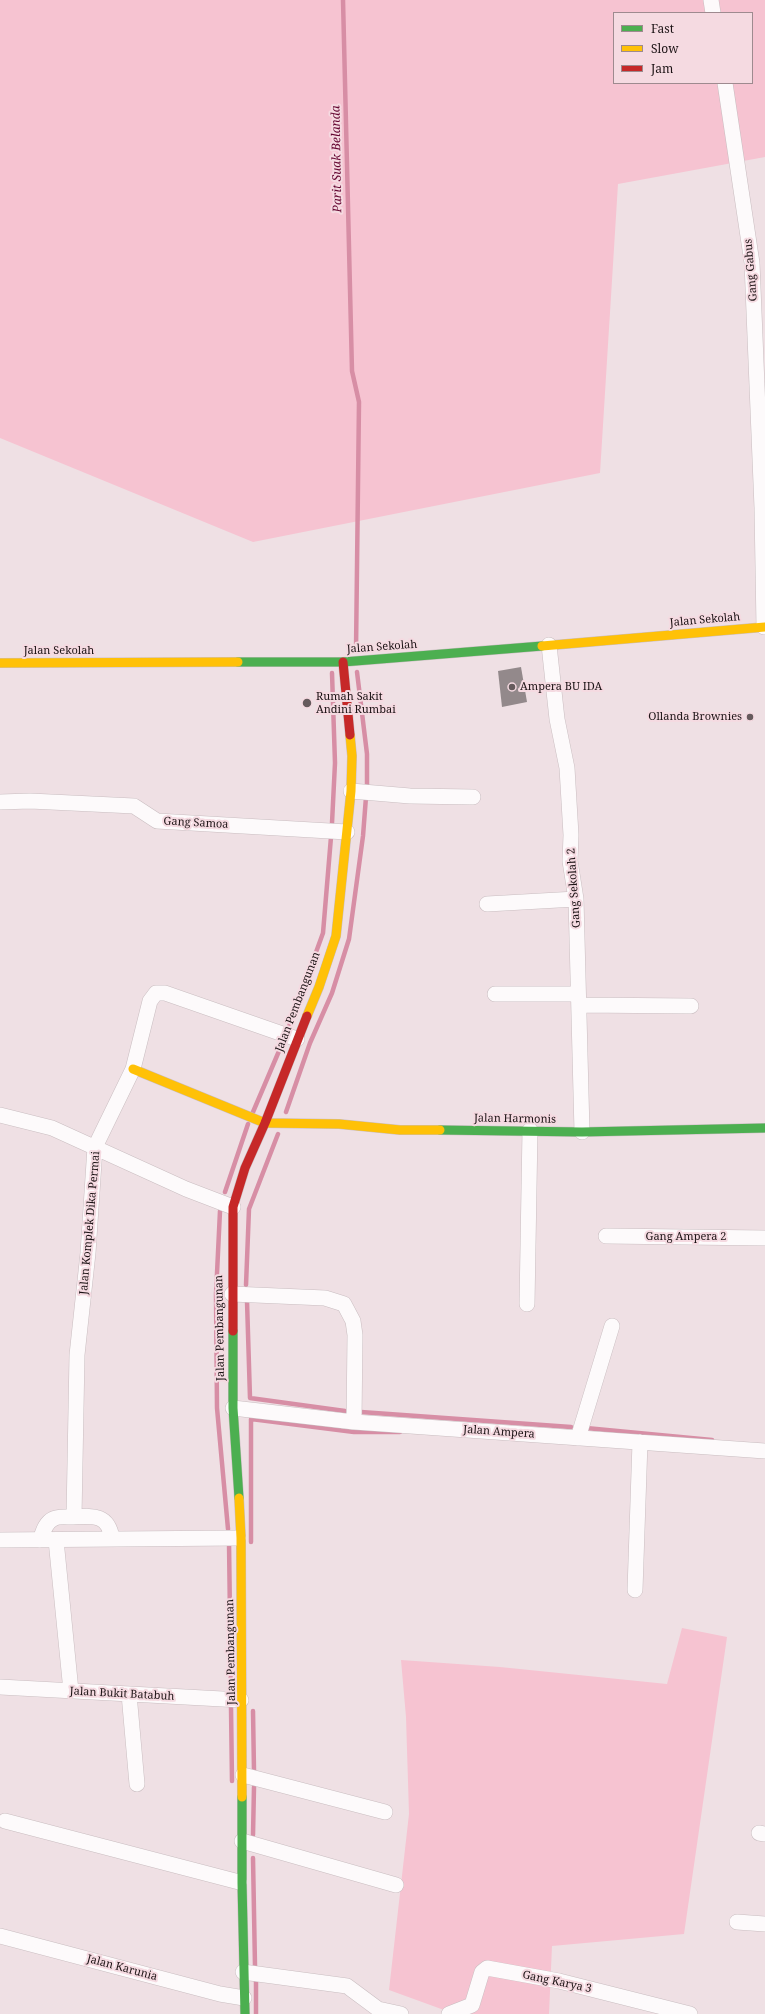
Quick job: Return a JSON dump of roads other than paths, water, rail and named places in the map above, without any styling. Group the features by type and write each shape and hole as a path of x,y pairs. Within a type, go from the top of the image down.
{"street":[{"path":"711,0 714,12"},
{"name":"Gang Gabus","path":"726,84 752,263 761,379 764,627"},
{"name":"Jalan Sekolah","path":"0,664 343,662 764,627"},
{"name":"Gang Sekolah 2","path":"550,645 557,719 567,768 571,835 570,861 576,899 582,1132"},
{"name":"Jalan Pembangunan","path":"245,2014 242,1998 243,1972 237,1882 242,1841 243,1775 240,1538 233,1408 233,1207 245,1168 265,1123 297,1039 319,987 336,936 351,791 352,756 343,662"},
{"path":"351,791 410,796 473,796"},
{"name":"Gang Samoa","path":"0,802 30,801 134,806 157,821 347,832"},
{"path":"488,904 576,899"},
{"name":"Jalan Komplek Dika Permai","path":"74,1517 77,1355 88,1253 95,1147 133,1069 150,1001 156,993 165,993 297,1039"},
{"path":"495,994 692,1006"},
{"path":"133,1069 265,1123"},
{"path":"0,1115 52,1128 186,1189 233,1207"},
{"name":"Jalan Harmonis","path":"265,1123 339,1124 400,1130 530,1130 582,1132 765,1128"},
{"path":"527,1304 530,1130"},
{"name":"Gang Ampera 2","path":"606,1236 765,1238"},
{"path":"232,1294 325,1298 344,1304 353,1321 355,1335 354,1422"},
{"path":"578,1438 612,1326"},
{"name":"Jalan Ampera","path":"233,1408 354,1422 765,1451"},
{"path":"635,1590 640,1442"},
{"path":"40,1540 47,1523 54,1518 94,1516 105,1521 110,1529 112,1538"},
{"path":"0,1540 240,1538"},
{"path":"56,1540 71,1691"},
{"name":"Jalan Bukit Batabuh","path":"0,1687 242,1700"},
{"path":"129,1694 138,1784"},
{"path":"243,1775 385,1812"},
{"path":"5,1821 237,1882"},
{"path":"242,1841 396,1885"},
{"path":"737,1922 765,1924"},
{"name":"Jalan Karunia","path":"0,1936 220,1994 242,1998"},
{"name":"Gang Karya 3","path":"449,2014 472,2005 482,1972 487,1968 559,1981 690,2014"},
{"path":"243,1972 347,1986 378,2009 401,2014"}],"waterway":[{"name":"Parit Suak Belanda","path":"343,0 352,371 359,402 356,650 350,651"},
{"path":"357,672 367,754 367,787"},
{"path":"332,673 335,763 332,823"},
{"path":"286,1112 310,1043 332,993 349,939 363,836 366,797"},
{"path":"287,1032 323,933 331,837"},
{"path":"253,1112 285,1037"},
{"path":"225,1192 248,1124"},
{"path":"246,1285 249,1209 278,1134"},
{"path":"220,1211 216,1294 217,1408 228,1529"},
{"path":"247,1301 250,1398 345,1411"},
{"path":"361,1412 571,1427"},
{"path":"251,1542 251,1419 354,1432 400,1432"},
{"path":"586,1428 712,1440"},
{"path":"229,1542 231,1694"},
{"path":"231,1707 232,1781"},
{"path":"253,1711 254,1771"},
{"path":"253,1835 254,1787"},
{"path":"253,1858 255,1966"},
{"path":"256,1980 256,2014"}],"place":[{"name":"Ampera BU IDA","path":"512,687"},
{"name":"Rumah Sakit Andini Rumbai","path":"307,703"},
{"name":"Ollanda Brownies","path":"750,717"}]}
